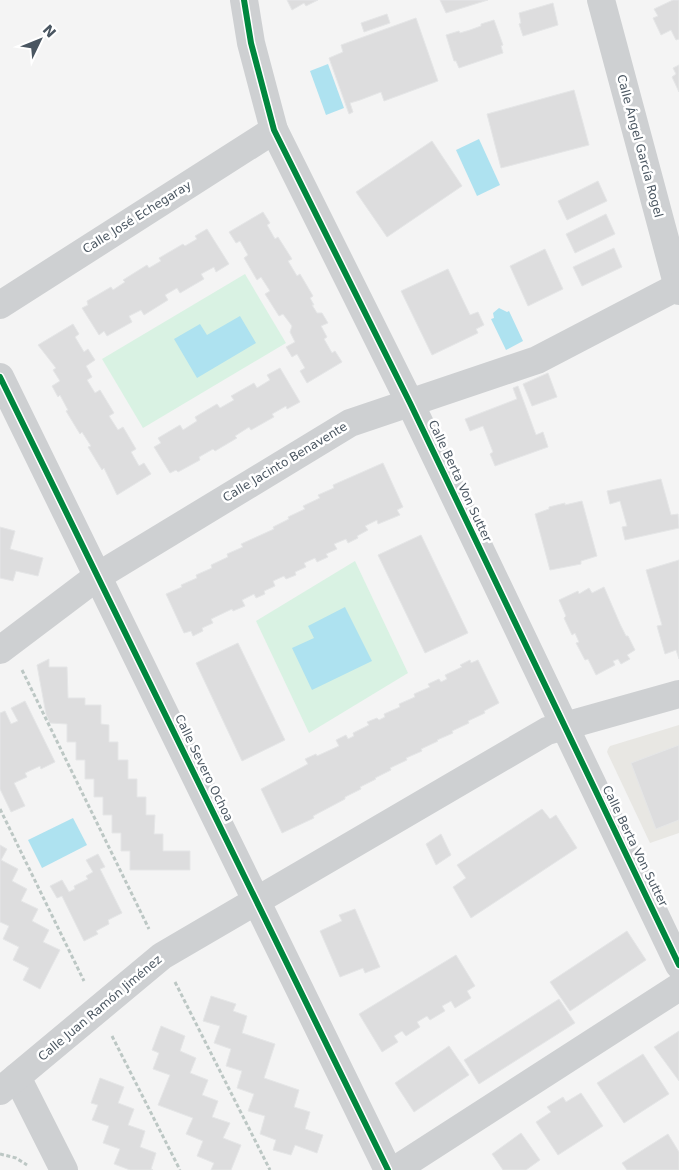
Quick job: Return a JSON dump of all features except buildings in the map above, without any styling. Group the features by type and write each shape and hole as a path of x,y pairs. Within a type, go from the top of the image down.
{"street":[{"name":"Calle Berta Von Sutter","path":"244,0 251,43 274,130 410,402 679,965"},
{"name":"Calle Ángel García Rogel","path":"601,0 679,288"},
{"name":"Calle José Echegaray","path":"0,305 274,130"},
{"name":"Calle Jacinto Benavente","path":"5,647 98,576 350,423 537,360 679,288"},
{"name":"Calle Severo Ochoa","path":"0,377 388,1170"},
{"name":"Calle Juan Ramón Jiménez","path":"9,1084 162,956 547,731 679,694"},
{"path":"395,1170 679,988"},
{"path":"9,1084 64,1170"}],"path":[{"path":"5,647 270,1170"},
{"path":"0,1154 16,1158 33,1170"}],"shaded area":[{"path":"679,725 679,833 650,843 607,752 610,746"}],"green space":[{"path":"245,274 286,343 143,428 102,359"},
{"path":"355,561 408,673 309,733 256,621"}],"water":[{"path":"328,64 344,108 326,115 310,71"},
{"path":"479,139 500,185 477,196 456,150"},
{"path":"499,308 507,312 509,311 523,341 506,350 491,319 494,318 493,313"},
{"path":"240,316 256,343 197,378 174,339 200,324 207,335"},
{"path":"345,607 372,661 312,690 292,648 314,638 308,626"},
{"path":"73,818 87,845 42,868 28,840"}],"cycle path":[{"path":"244,0 251,43 274,130 410,403 679,965"},
{"path":"0,377 388,1170"}]}
